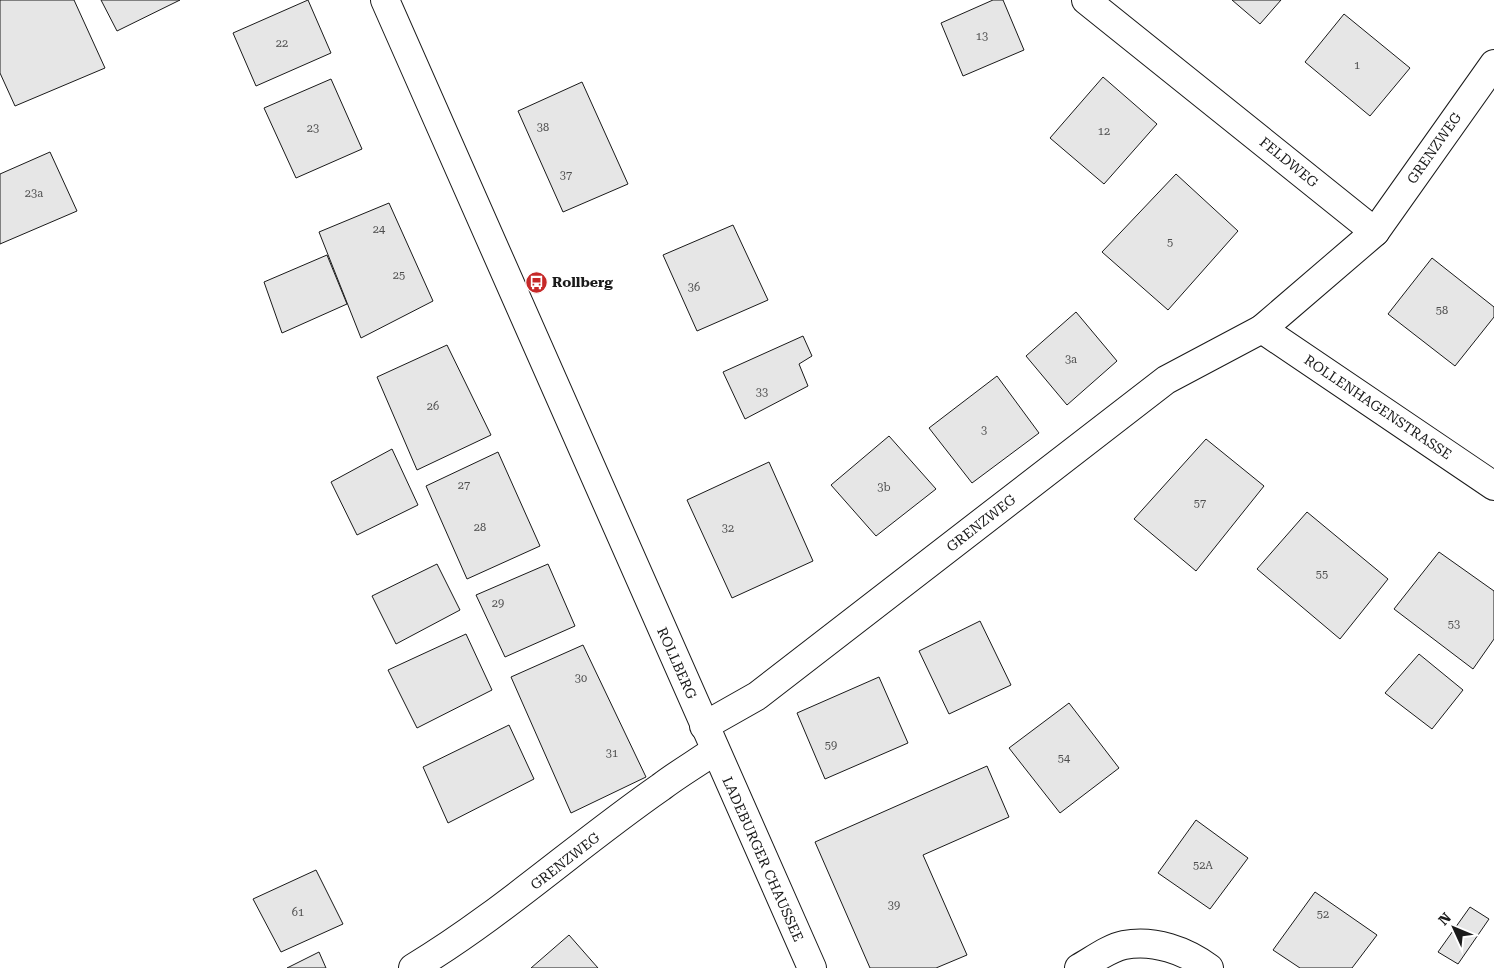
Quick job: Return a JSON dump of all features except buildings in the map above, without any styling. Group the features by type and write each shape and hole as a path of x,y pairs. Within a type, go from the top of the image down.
{"street":[{"name":"ROLLBERG","path":"385,0 709,738"},
{"name":"FELDWEG","path":"1086,0 1375,232"},
{"name":"GRENZWEG","path":"1375,232 1494,64"},
{"path":"1262,329 1375,232"},
{"name":"GRENZWEG","path":"412,968 452,944 497,912 661,787 709,738 757,696 1166,380 1262,329"},
{"name":"ROLLENHAGENSTRASSE","path":"1262,329 1494,486"},
{"name":"LADEBURGER CHAUSSEE","path":"709,738 812,968"},
{"path":"1079,968 1123,945 1157,944 1192,956 1209,968"}],"place":[{"name":"Rollberg","path":"536,282"}]}
